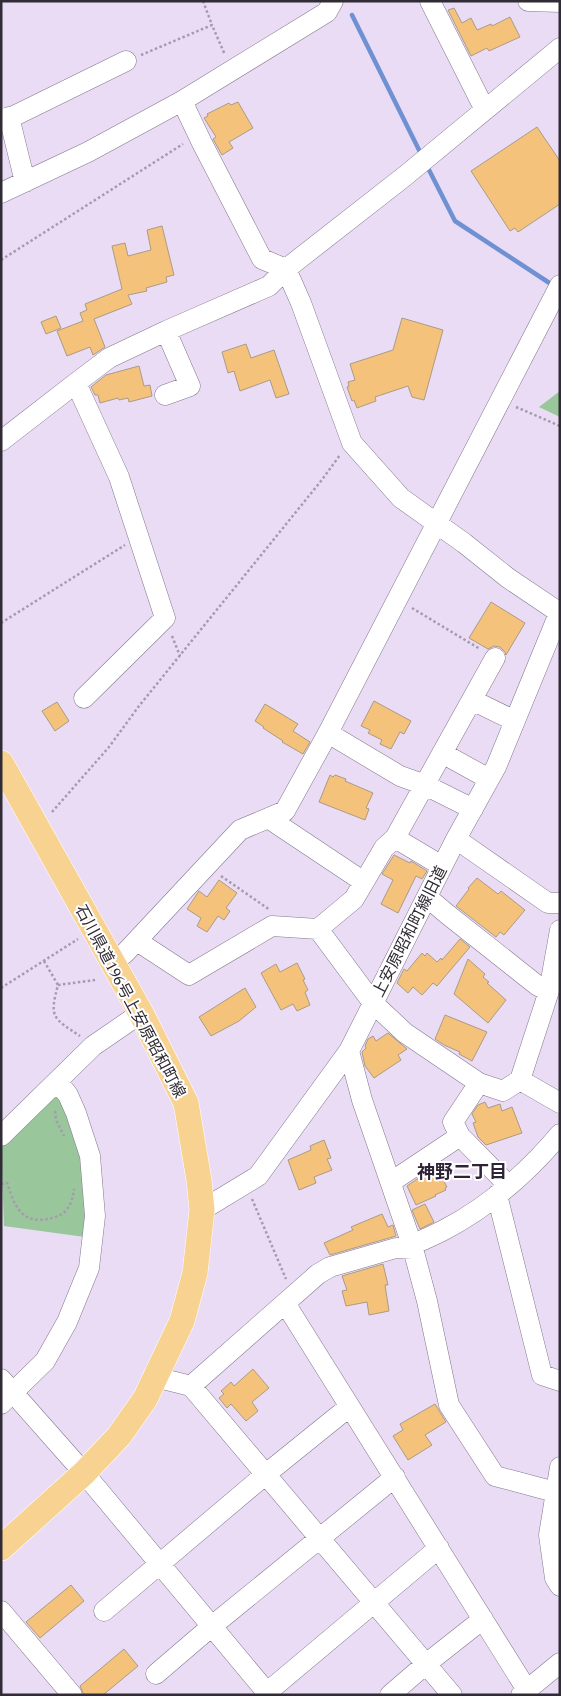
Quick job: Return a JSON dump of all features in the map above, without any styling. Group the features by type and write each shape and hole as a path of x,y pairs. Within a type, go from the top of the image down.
{"main road":[{"name":"石川県道196号上安原昭和町線","path":"1,763 141,1013 186,1103 202,1210 195,1273 185,1311 146,1399 119,1436 84,1473 1,1548"}],"street":[{"path":"1,193 88,152 182,101 328,12 333,1"},
{"path":"430,1 484,110"},
{"path":"528,1 560,2"},
{"path":"1,441 109,358 269,286 286,269 405,176 560,48"},
{"path":"25,182 5,118 126,62"},
{"path":"182,101 262,259 286,269 308,322 352,443 401,498 437,526 464,543 508,578 560,612"},
{"path":"113,962 137,941 240,830 284,811 328,733 437,526 557,291"},
{"path":"165,395 190,386 166,331"},
{"path":"76,383 119,477 165,618 84,698"},
{"name":"上安原昭和町線旧道","path":"202,1210 258,1176 349,1051 442,866 496,767 560,612"},
{"path":"137,941 189,975 272,926 318,929 354,899 384,848 395,838 495,658"},
{"path":"472,700 515,721"},
{"path":"328,733 400,776 425,785 473,809"},
{"path":"442,753 489,779"},
{"path":"268,818 364,882"},
{"path":"395,838 442,866"},
{"path":"456,839 548,903 560,904"},
{"path":"427,897 538,986 549,991"},
{"path":"318,929 373,1003 405,1032 479,1083 503,1091 520,1080 549,991 560,930"},
{"path":"1,1136 93,1046 141,1013"},
{"path":"349,1051 362,1100 413,1247 427,1301 449,1405 495,1476 555,1492"},
{"path":"520,1080 560,1103"},
{"path":"57,1081 68,1096 76,1113 90,1156 94,1216 89,1268 67,1322 45,1361 5,1392 84,1473 267,1694 439,1548"},
{"path":"479,1083 453,1122 460,1136 503,1190 542,1375 560,1381"},
{"path":"191,1386 318,1274 330,1267 396,1248 413,1247 445,1230 503,1190 560,1134"},
{"path":"391,1182 460,1136"},
{"path":"289,1300 349,1406 483,1619 524,1692 560,1663"},
{"path":"155,1377 191,1386 452,1695"},
{"path":"104,1610 349,1406"},
{"path":"560,1467 549,1535 555,1578 560,1586"},
{"path":"156,1674 395,1477"},
{"path":"1,1611 72,1695"},
{"path":"390,1695 483,1619"}],"path":[{"path":"203,1 232,70"},
{"path":"126,62 212,25"},
{"path":"1,260 198,134"},
{"path":"500,401 560,426"},
{"path":"38,829 109,746 139,706 321,481 342,452 352,443"},
{"path":"1,623 139,536"},
{"path":"398,600 495,658"},
{"path":"206,866 282,919 278,927"},
{"path":"1,988 94,929"},
{"path":"44,961 58,985 53,1012 56,1019 93,1046"},
{"path":"58,985 95,980"},
{"path":"55,1105 56,1120 66,1138"},
{"path":"1,1184 7,1183 18,1209 25,1216 34,1220 46,1219 62,1214 73,1198 74,1187"},
{"path":"245,1184 289,1300"}],"green space":[{"path":"560,391 560,417 539,407"},
{"path":"58,1097 73,1129 83,1163 86,1192 85,1237 4,1226 1,1146 50,1098"}],"building":[{"path":"454,8 462,23 471,18 477,30 491,24 492,26 510,17 520,37 489,51 487,48 471,56 448,10"},
{"path":"238,102 253,128 229,142 233,148 222,155 213,139 216,137 204,118 208,116 207,114 229,103 231,105"},
{"path":"537,127 560,161 560,204 518,232 515,228 510,231 471,171"},
{"path":"162,226 174,275 166,277 167,282 146,288 147,291 128,295 132,304 94,319 105,347 93,355 90,347 67,356 57,331 83,321 80,313 87,310 85,304 122,289 112,246 125,243 128,256 151,250 147,230"},
{"path":"56,316 61,328 46,334 41,322"},
{"path":"402,318 443,330 424,400 412,397 408,386 375,397 376,401 357,408 354,400 352,401 347,387 349,386 348,382 355,380 350,364 393,350"},
{"path":"246,344 251,358 274,350 289,394 276,398 270,380 240,391 234,371 228,373 222,352"},
{"path":"139,366 144,386 150,385 152,396 129,402 128,398 119,400 118,398 100,403 98,395 95,395 91,387 106,375"},
{"path":"491,602 525,623 506,655 500,647 494,646 488,649 469,638"},
{"path":"374,701 411,721 404,734 400,732 391,749 380,744 382,740 368,733 370,730 361,726"},
{"path":"57,702 69,721 55,731 42,711"},
{"path":"265,704 298,724 293,731 310,742 303,754 282,742 255,721"},
{"path":"330,775 346,779 345,781 373,793 366,808 369,809 365,820 319,802"},
{"path":"394,855 410,863 411,861 427,871 422,879 416,876 398,913 381,904 393,880 382,874"},
{"path":"477,878 498,894 501,891 525,910 504,935 500,932 496,937 456,906"},
{"path":"219,880 237,893 226,908 230,911 224,920 218,916 207,932 197,926 201,918 187,909 199,891 207,897"},
{"path":"460,939 470,947 437,986 433,983 422,995 413,987 408,993 397,983 404,969 407,971 422,953 425,956 427,953 437,962 441,958 442,960"},
{"path":"468,959 485,974 483,977 489,982 487,983 506,1000 488,1023 454,994"},
{"path":"297,963 305,979 303,980 308,990 305,992 310,1005 297,1011 293,1004 281,1010 261,973 276,964 280,972"},
{"path":"245,988 256,1007 239,1021 211,1036 199,1017"},
{"path":"445,1015 487,1032 472,1061 459,1054 460,1052 435,1039"},
{"path":"388,1033 407,1049 398,1055 401,1060 374,1078 365,1066 362,1052 366,1048 368,1039 373,1036 376,1041"},
{"path":"485,1102 488,1108 500,1104 502,1111 512,1107 522,1133 486,1145 478,1137 473,1123 476,1122 472,1114 478,1105"},
{"path":"324,1140 331,1158 327,1159 332,1170 314,1177 316,1183 299,1190 288,1160 311,1150 310,1146"},
{"path":"436,1166 447,1187 445,1188 446,1190 416,1205 407,1186"},
{"path":"425,1204 434,1222 420,1229 412,1210"},
{"path":"382,1214 388,1227 393,1225 396,1236 330,1255 324,1243 353,1230 351,1227"},
{"path":"383,1264 388,1285 385,1285 389,1311 369,1315 367,1302 346,1306 342,1291 347,1290 342,1276"},
{"path":"253,1369 269,1388 252,1402 258,1411 246,1421 231,1404 227,1408 219,1398 224,1394 221,1391 231,1382 234,1386"},
{"path":"435,1404 446,1422 425,1435 432,1445 408,1460 393,1436 403,1430 400,1424"},
{"path":"71,1585 84,1601 40,1638 26,1622"},
{"path":"124,1649 138,1666 103,1695 84,1695 80,1686"}],"waterway":[{"path":"352,15 420,152"},
{"path":"428,168 455,221 554,286"}],"district":[{"name":"神野二丁目","path":"462,1172"}]}
